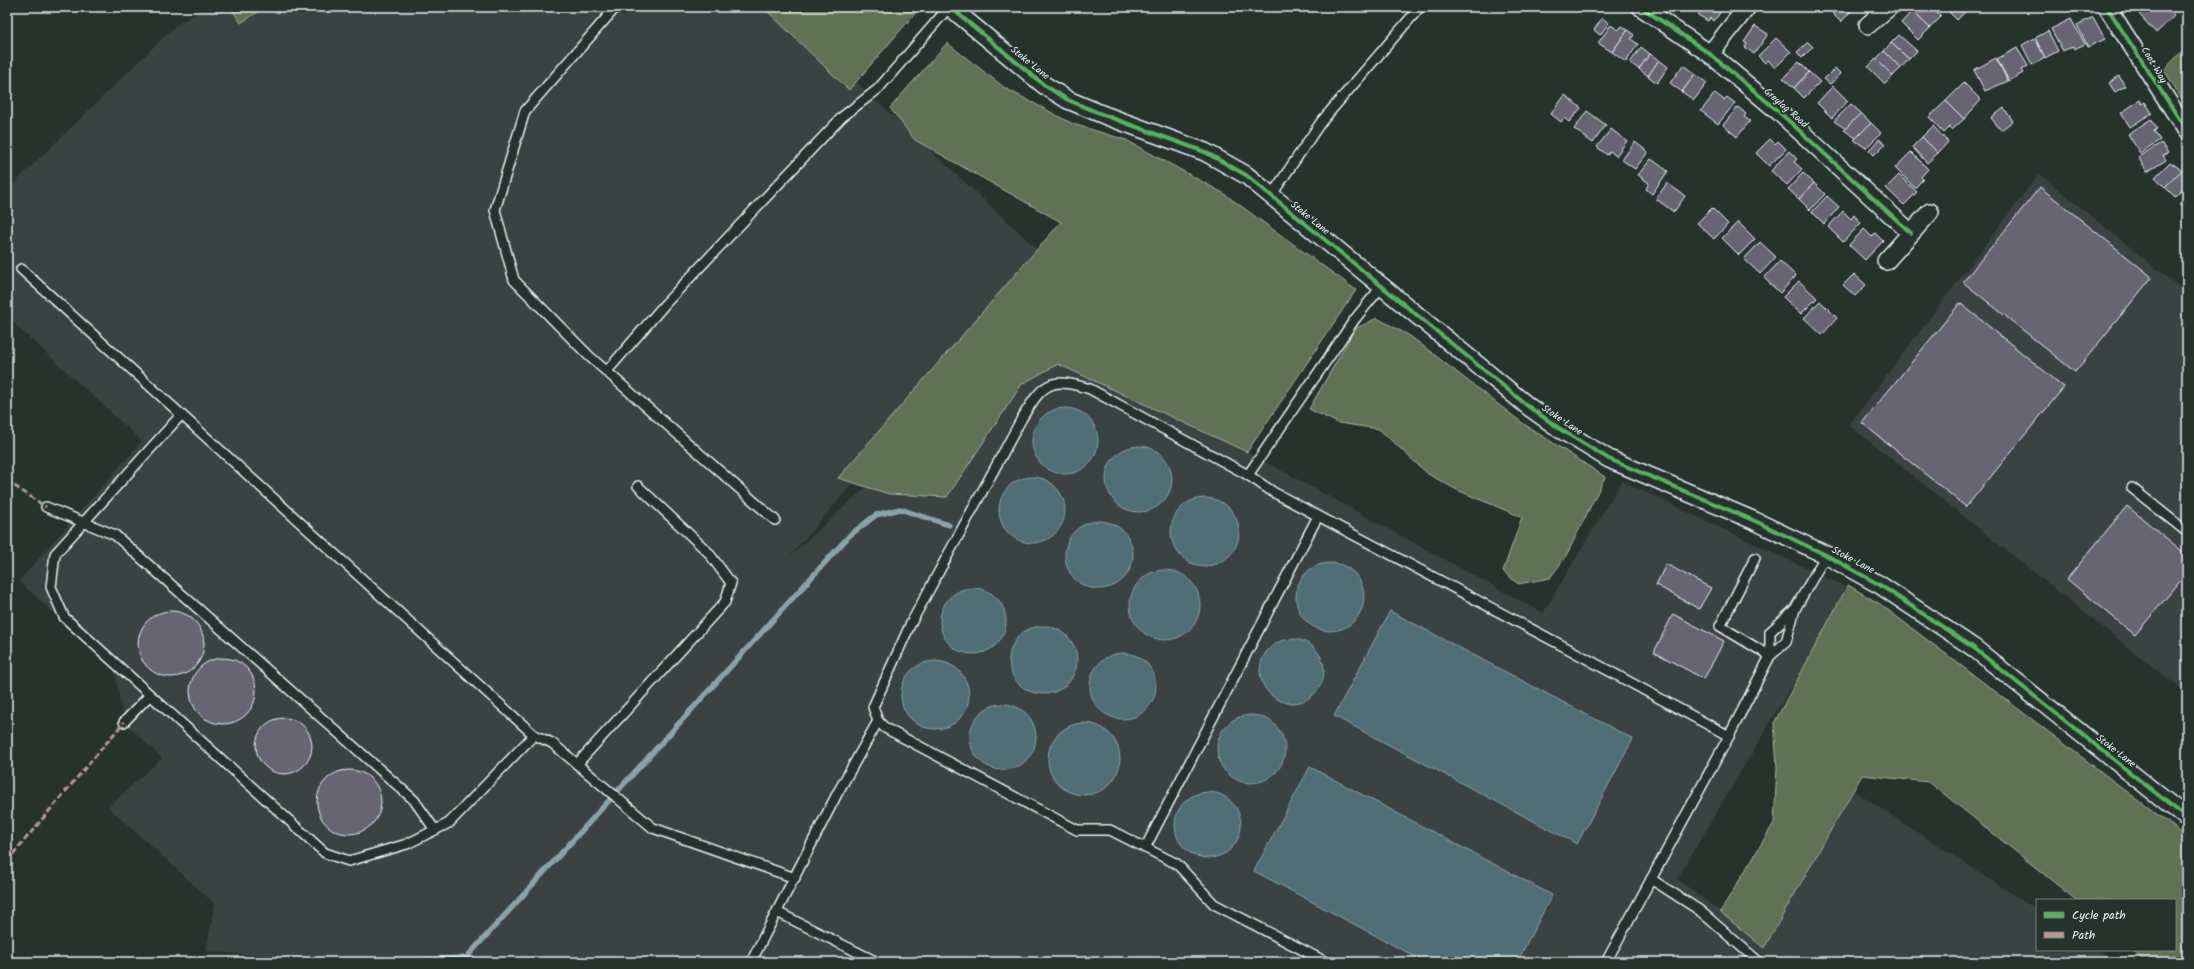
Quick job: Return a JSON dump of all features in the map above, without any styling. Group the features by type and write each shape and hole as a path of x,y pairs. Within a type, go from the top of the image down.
{"street":[{"name":"Stoke Lane","path":"949,7 1044,85 1068,100 1104,115 1205,152 1246,175 1529,407 1563,431 1609,459 1755,521 1826,555 1880,585 1968,644 2187,818"},
{"name":"Greylag Road","path":"1641,7 1710,54 1778,111 1911,233"},
{"path":"1710,54 1747,7"},
{"path":"1868,25 1889,7"},
{"name":"Coot Way","path":"2107,7 2187,131"},
{"path":"1886,261 1930,212"}],"lane":[{"path":"616,7 525,111 495,210 514,280 607,371 775,520"},
{"path":"607,371 665,304 842,117 878,89 949,7"},
{"path":"1271,196 1321,122 1420,7"},
{"path":"21,269 534,735 552,743 653,828 795,878"},
{"path":"1248,475 1355,319 1381,287"},
{"path":"1326,962 1214,904 1177,864 1110,830 1077,830 885,728 878,721 873,707 910,625 1018,425 1038,393 1052,384 1070,382 1090,389 1248,475 1273,492 1729,736"},
{"path":"181,415 55,554 51,587 64,617 149,696 325,853 349,861 407,844 449,823 534,735"},
{"path":"577,764 725,602 731,583 708,552 638,486"},
{"path":"2132,488 2187,532"},
{"path":"46,507 115,535 414,800 435,830"},
{"path":"1145,848 1318,516"},
{"path":"1606,962 1729,736 1770,656 1786,642 1795,609 1826,555"},
{"path":"1755,558 1720,626 1770,656"},
{"path":"1770,656 1770,632 1795,609"},
{"path":"124,722 149,696"},
{"path":"751,962 837,794 878,721"},
{"path":"1650,879 1699,910 1759,962"},
{"path":"777,912 877,962"}],"shaded area":[{"path":"205,7 775,7 1048,259 788,558 1021,346 1247,452 1543,613 1622,481 1846,587 1819,640 1677,879 1765,945 1854,791 2036,909 2036,951 2100,951 2116,962 324,962 206,951 215,904 108,807 162,758 124,722 114,669 19,581 142,441 7,317 7,190 175,26"},
{"path":"2039,174 2187,293 2187,694 1849,425"}],"green space":[{"path":"230,7 265,7 241,23"},
{"path":"763,7 916,7 918,10 849,90"},
{"path":"947,43 1005,88 1073,124 1126,140 1223,193 1356,290 1247,452 1058,364 1022,384 947,497 889,494 838,478 1061,222 915,140 890,108"},
{"path":"2187,46 2187,107 2164,70"},
{"path":"1377,318 1410,336 1521,422 1605,477 1566,556 1550,578 1518,584 1503,571 1522,517 1457,490 1428,474 1379,429 1338,423 1309,409 1355,329"},
{"path":"1848,585 1880,604 2187,837 2187,962 2145,962 2133,951 2176,951 2176,899 2075,899 1929,782 1862,775 1764,948 1720,912 1774,823 1777,767 1774,723"}],"water":[{"path":"1058,408 1072,408 1084,413 1093,422 1098,434 1096,454 1089,465 1072,474 1058,474 1046,469 1037,460 1032,448 1032,434 1037,422 1046,413"},
{"path":"1133,446 1145,446 1152,448 1163,455 1170,466 1172,479 1170,492 1163,503 1152,510 1145,512 1133,512 1126,510 1115,503 1108,492 1106,485 1106,473 1108,466 1115,455 1126,448"},
{"path":"1032,477 1045,480 1055,487 1062,497 1065,510 1062,523 1055,533 1045,540 1032,543 1019,540 1009,533 1002,523 999,510 1002,497 1009,487 1019,480"},
{"path":"1205,498 1218,501 1229,508 1236,519 1239,532 1236,545 1229,556 1218,563 1205,566 1192,563 1181,556 1174,545 1171,532 1174,519 1181,508 1192,501"},
{"path":"1099,521 1112,524 1123,531 1130,542 1133,555 1130,568 1123,579 1112,586 1099,589 1086,586 1075,579 1068,568 1065,555 1068,542 1075,531 1086,524"},
{"path":"1330,563 1343,566 1354,573 1361,584 1364,597 1361,610 1354,621 1343,628 1330,631 1317,628 1306,621 1299,610 1296,597 1299,584 1306,573 1317,566"},
{"path":"1165,570 1178,573 1190,580 1197,592 1200,605 1197,618 1190,630 1178,637 1165,640 1152,637 1140,630 1133,618 1130,605 1133,592 1140,580 1152,573"},
{"path":"966,588 980,588 992,593 1001,602 1006,614 1004,634 997,645 980,654 966,654 954,649 945,640 940,628 940,614 945,602 954,593"},
{"path":"1390,611 1633,739 1577,844 1334,716"},
{"path":"1036,626 1050,626 1062,631 1072,641 1077,653 1077,667 1072,679 1062,689 1050,694 1036,694 1024,689 1014,679 1009,667 1009,653 1014,641 1024,631"},
{"path":"1286,639 1298,639 1315,648 1322,659 1324,671 1322,683 1315,694 1298,703 1286,703 1274,698 1265,689 1260,677 1260,665 1265,653 1274,644"},
{"path":"1123,653 1135,656 1146,663 1153,674 1156,686 1153,698 1146,709 1135,716 1123,719 1111,716 1100,709 1093,698 1090,686 1093,674 1100,663 1111,656"},
{"path":"935,661 948,664 959,671 966,682 969,695 966,708 959,719 948,726 935,729 922,726 911,719 904,708 901,695 904,682 911,671 922,664"},
{"path":"1003,704 1016,707 1026,714 1033,724 1036,737 1033,750 1026,760 1016,767 1003,770 990,767 980,760 973,750 970,737 973,724 980,714 990,707"},
{"path":"1244,715 1258,715 1270,720 1280,730 1285,742 1285,756 1280,768 1270,778 1258,783 1244,783 1232,778 1222,768 1217,756 1217,742 1222,730 1232,720"},
{"path":"1084,723 1104,729 1114,739 1120,759 1114,779 1104,789 1084,795 1064,789 1054,779 1048,759 1054,739 1064,729"},
{"path":"1310,767 1552,895 1517,962 1425,962 1254,871"},
{"path":"1201,792 1215,792 1227,797 1236,806 1241,818 1239,838 1232,849 1215,858 1201,858 1189,853 1180,844 1175,832 1175,818 1180,806 1189,797"}],"building":[{"path":"1703,7 1724,7 1714,21 1710,18 1708,21 1698,15"},
{"path":"1835,7 1855,7 1841,22 1830,11"},
{"path":"1916,7 1931,7 1941,17 1930,28 1912,11"},
{"path":"1944,7 1960,7 1965,12 1957,20"},
{"path":"2147,7 2167,7 2174,16 2156,33 2139,14"},
{"path":"2172,7 2183,7 2177,12"},
{"path":"1912,11 1930,28 1918,40 1901,23"},
{"path":"2093,17 2105,39 2088,47 2077,25"},
{"path":"1602,18 1609,23 1600,35 1594,30"},
{"path":"2071,19 2085,44 2074,49 2073,46 2063,51 2051,29"},
{"path":"1611,25 1618,30 1622,26 1628,30 1612,52 1598,43"},
{"path":"1755,26 1768,34 1754,54 1745,47 1747,44 1744,42"},
{"path":"1628,30 1634,35 1631,39 1638,44 1626,62 1612,52"},
{"path":"2048,31 2058,51 2045,58 2035,38"},
{"path":"1899,35 1917,51 1909,59 1891,43"},
{"path":"1776,38 1791,52 1775,68 1768,60 1765,63 1758,56"},
{"path":"2035,38 2045,58 2032,65 2022,45"},
{"path":"1808,42 1813,47 1802,58 1797,52"},
{"path":"1891,43 1909,59 1901,68 1884,51"},
{"path":"1641,47 1650,54 1639,69 1630,63"},
{"path":"2017,48 2028,66 2021,70 2023,73 2009,81 1997,59"},
{"path":"1884,51 1901,68 1893,76 1876,59"},
{"path":"1650,54 1659,60 1648,76 1639,69"},
{"path":"1996,58 2008,81 1985,91 1974,70"},
{"path":"1876,59 1893,76 1885,84 1868,67"},
{"path":"1659,60 1668,67 1657,83 1648,76"},
{"path":"1799,62 1809,72 1794,88 1783,78"},
{"path":"1683,65 1695,74 1682,92 1670,83"},
{"path":"1835,68 1841,74 1830,84 1824,79"},
{"path":"1809,72 1820,82 1804,98 1794,88"},
{"path":"1695,74 1707,83 1694,100 1682,92"},
{"path":"2119,76 2125,86 2115,92 2109,83"},
{"path":"1964,83 1981,100 1964,119 1946,101"},
{"path":"1833,86 1848,101 1832,118 1817,103"},
{"path":"1715,93 1724,100 1727,97 1735,103 1718,124 1701,111"},
{"path":"1565,95 1581,108 1569,122 1564,118 1561,122 1551,114"},
{"path":"2140,100 2142,104 2145,102 2152,113 2130,127 2121,113"},
{"path":"1946,101 1964,119 1952,130 1950,127 1944,133 1929,117"},
{"path":"1851,104 1861,113 1846,129 1834,121"},
{"path":"1738,107 1746,114 1744,117 1750,121 1737,137 1723,125"},
{"path":"2004,108 2013,121 2001,130 1991,118"},
{"path":"1587,111 1606,125 1593,143 1574,129"},
{"path":"1861,113 1871,123 1856,138 1844,130"},
{"path":"2151,119 2157,129 2154,131 2160,140 2140,153 2128,134"},
{"path":"1871,123 1881,133 1866,148 1854,140"},
{"path":"1933,126 1948,142 1938,153 1922,137"},
{"path":"1611,129 1627,141 1616,156 1610,151 1607,155 1597,147"},
{"path":"1922,137 1938,153 1927,163 1912,147"},
{"path":"1770,139 1775,144 1778,141 1786,149 1769,166 1756,153"},
{"path":"1879,139 1885,144 1874,155 1869,150"},
{"path":"1635,142 1648,152 1635,169 1622,160"},
{"path":"2161,143 2168,153 2163,156 2166,160 2147,172 2138,157"},
{"path":"1789,151 1797,159 1794,162 1802,169 1787,185 1771,171"},
{"path":"1911,152 1928,169 1921,177 1923,179 1915,188 1895,168"},
{"path":"1651,159 1668,171 1652,194 1646,189 1649,183 1638,175"},
{"path":"2170,162 2182,170 2165,187 2155,177"},
{"path":"2182,170 2187,175 2185,178 2187,185 2175,197 2165,187"},
{"path":"1803,173 1814,183 1799,199 1788,189"},
{"path":"1899,175 1917,192 1904,205 1886,188"},
{"path":"1667,183 1685,196 1674,212 1656,199"},
{"path":"1814,183 1825,194 1810,210 1799,199"},
{"path":"2040,187 2152,277 2075,372 1963,282"},
{"path":"2187,195 2187,209 2180,204"},
{"path":"1827,196 1839,207 1824,224 1812,212"},
{"path":"1712,208 1728,224 1714,239 1697,223"},
{"path":"1843,211 1851,219 1854,215 1861,223 1843,242 1828,227"},
{"path":"1738,222 1755,239 1739,255 1722,238"},
{"path":"1864,229 1872,237 1875,233 1883,241 1865,260 1849,245"},
{"path":"1760,242 1776,257 1760,274 1744,259"},
{"path":"1780,261 1796,276 1780,293 1764,278"},
{"path":"1854,274 1866,285 1855,296 1843,285"},
{"path":"1799,281 1817,298 1801,314 1783,297"},
{"path":"1820,301 1837,318 1822,335 1804,318"},
{"path":"1960,303 2064,387 1966,507 1862,423"},
{"path":"2127,506 2187,555 2187,573 2135,635 2067,579"},
{"path":"1666,564 1711,588 1699,609 1656,585"},
{"path":"164,611 178,611 190,616 199,625 204,637 202,657 195,668 178,677 164,677 152,672 143,663 138,651 138,637 143,625 152,616"},
{"path":"1673,614 1724,641 1704,679 1654,652"},
{"path":"216,658 230,658 242,663 251,672 256,684 254,704 247,715 230,724 216,724 204,719 195,710 190,698 190,684 195,672 204,663"},
{"path":"279,718 289,718 304,726 310,735 312,746 310,757 304,766 289,774 279,774 268,769 261,762 256,751 256,741 261,730 268,723"},
{"path":"343,770 355,770 372,779 379,790 381,802 379,814 372,825 355,834 343,834 331,829 322,820 317,808 317,796 322,784 331,775"}],"waterway":[{"path":"466,958 850,535 876,515 900,509 949,525"},
{"path":"377,962 466,958 474,962"}],"marked path":[{"path":"7,481 46,507"},
{"path":"7,861 124,722"}],"cycle path":[{"path":"950,7 1044,85 1068,100 1104,115 1205,152 1246,175 1529,407 1563,431 1609,459 1755,521 1826,555 1880,585 1974,648 2187,818"},
{"path":"1641,7 1710,54 1778,111 1911,233"},
{"path":"2107,7 2187,131"}]}
